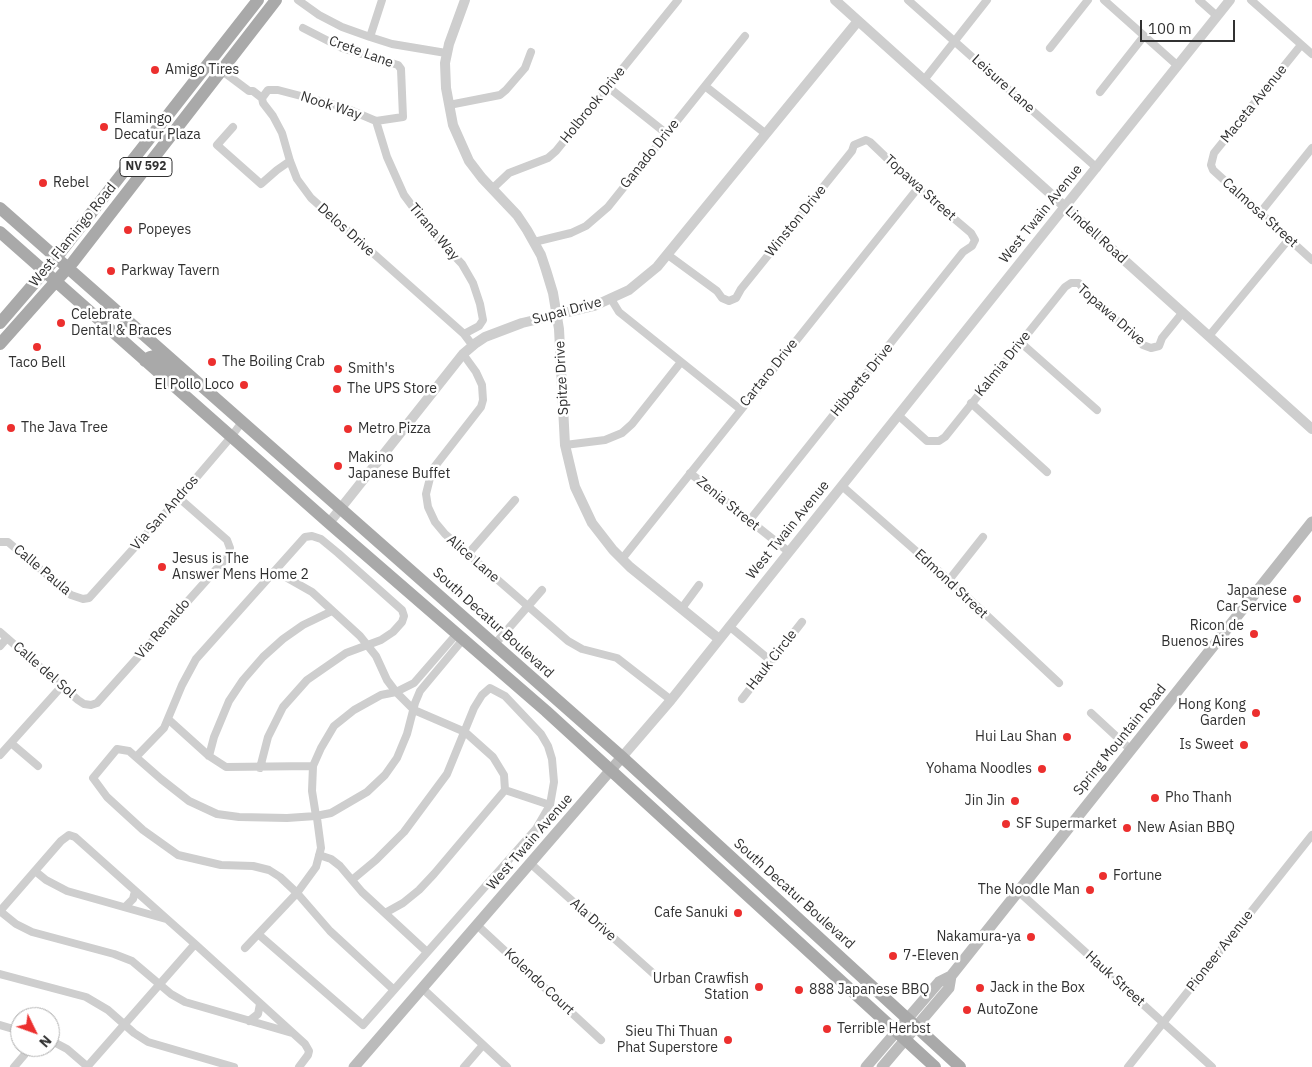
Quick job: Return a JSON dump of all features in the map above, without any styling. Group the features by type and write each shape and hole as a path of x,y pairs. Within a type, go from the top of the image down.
{"main road":[{"name":"West Flamingo Road","path":"0,322 45,272 258,0"},
{"path":"263,16 269,0"},
{"name":"West Flamingo Road","path":"0,344 68,268 276,0"},
{"path":"173,131 171,128 172,121 186,103 196,80"},
{"path":"143,171 148,154 162,133 162,122"},
{"name":"South Decatur Boulevard","path":"0,208 622,757 960,1067"},
{"path":"0,232 611,770 935,1067"},
{"path":"145,361 154,356 178,377 196,381"},
{"name":"Spring Mountain Road","path":"866,1067 913,1023 939,982 951,976 1312,522"},
{"path":"460,636 470,635 501,660 514,662"},
{"name":"West Twain Avenue","path":"354,1067 622,757"},
{"path":"675,828 700,839 721,858 730,856"},
{"path":"734,883 742,878 754,889 768,891"},
{"path":"769,915 776,910 806,937 825,943"},
{"name":"Spring Mountain Road","path":"882,1067 901,1036"}],"street":[{"path":"298,0 342,27 392,44 446,53"},
{"path":"370,37 382,0"},
{"name":"Spitze Drive","path":"465,0 446,53 446,88 453,125 469,161 517,215 534,242 546,270 557,316 566,445 575,488 584,508 605,541 622,559 719,638"},
{"name":"Holbrook Drive","path":"492,189 509,173 548,158 678,0"},
{"name":"Lindell Road","path":"835,0 1312,429"},
{"name":"Leisure Lane","path":"908,0 1097,168"},
{"path":"924,80 986,0"},
{"path":"1050,48 1088,0"},
{"path":"1104,0 1178,66"},
{"path":"1199,0 1217,16"},
{"name":"West Twain Avenue","path":"622,757 671,700 1066,208 1230,0"},
{"path":"1251,0 1312,54"},
{"name":"Supai Drive","path":"329,523 463,354 474,344 485,337 503,330 594,306 611,299 629,290 657,267 858,21"},
{"name":"Crete Lane","path":"303,28 342,48 398,65 401,69 403,117"},
{"name":"Ganado Drive","path":"534,242 571,233 586,226 608,206 745,36"},
{"path":"1100,92 1144,36"},
{"name":"Maceta Avenue","path":"1211,165 1214,154 1301,45"},
{"path":"449,105 500,95 525,68 531,52"},
{"name":"Delos Drive","path":"223,68 250,91 253,91 262,98 263,103 282,132 297,179 320,208 466,333 474,344"},
{"path":"705,86 766,134"},
{"path":"608,87 667,134"},
{"name":"Nook Way","path":"262,98 268,90 278,90 343,107 376,121 403,117"},
{"name":"Tirana Way","path":"376,121 387,157 404,195 430,230 462,264 473,283 483,320 479,326 466,333"},
{"path":"233,127 217,146 261,184 290,162"},
{"name":"Winston Drive","path":"668,254 717,291 722,298 729,301 736,298 741,289 852,150 854,145 862,141"},
{"name":"Topawa Street","path":"862,141 870,142 918,188 971,233 975,240"},
{"path":"1260,213 1312,148"},
{"name":"Calmosa Street","path":"1211,165 1213,170 1312,260"},
{"name":"Cartaro Drive","path":"622,559 918,188"},
{"path":"1209,336 1289,239"},
{"name":"Hibbetts Drive","path":"749,521 975,240"},
{"name":"Topawa Drive","path":"1071,283 1079,284 1143,345 1152,348 1159,346 1162,338 1183,312"},
{"name":"Kalmia Drive","path":"898,415 922,438 934,442 940,441 1065,287 1071,283"},
{"path":"611,299 619,312 740,409"},
{"path":"1020,342 1097,410"},
{"name":"Alice Lane","path":"463,354 476,372 482,385 483,400 481,407 432,470 426,494 428,506 435,522 445,534 568,641 582,649 617,658 671,700"},
{"path":"566,445 605,440 622,433 632,424 681,362"},
{"path":"971,403 1048,472"},
{"name":"Via San Andros","path":"83,599 89,598 94,593 179,498 242,422"},
{"name":"Zenia Street","path":"690,473 789,552"},
{"name":"Edmond Street","path":"842,486 949,580 1059,683"},
{"name":"Via Renaldo","path":"91,705 102,698 229,555 230,548 227,540 179,498"},
{"path":"468,554 515,500"},
{"path":"136,758 164,728 182,685 196,659 305,537 321,538 402,610 404,616 402,622 393,632 381,640 346,653 307,680 283,707 268,737 260,768"},
{"path":"949,580 983,537"},
{"name":"Calle Paula","path":"1,541 8,542 71,595 83,599"},
{"path":"275,571 312,592 360,636 376,656 387,680 414,710 465,732 493,757 504,776 505,790 419,890 403,903 384,913"},
{"path":"682,608 699,586"},
{"path":"495,644 542,590"},
{"path":"209,756 214,737 225,710 243,680 283,639 303,625 332,611"},
{"name":"Hauk Circle","path":"742,699 802,622"},
{"path":"730,626 771,661"},
{"name":"Calle del Sol","path":"0,632 78,700 84,704 91,705"},
{"path":"245,948 296,893 316,867 321,848 316,816 312,791 313,766 334,726 354,710 381,695 396,692 414,683 454,637 460,636 460,643 420,691 407,734 397,758 385,775 367,792 331,813 316,816 239,817 216,814 189,800 160,779 129,752 118,749 93,778 107,797 143,830 178,855 221,865 253,866 269,870 280,877 296,893 330,931 394,990"},
{"path":"0,646 7,638"},
{"path":"0,756 62,686"},
{"path":"258,934 363,1025 536,829 550,805 554,782 552,759 548,746 541,734 505,696 490,688 482,695 474,708 447,774 404,832 376,860 352,880"},
{"path":"1091,713 1131,750"},
{"path":"168,719 209,756 226,767 313,766"},
{"path":"11,743 38,766"},
{"path":"505,790 550,805"},
{"name":"Pioneer Avenue","path":"1128,1067 1312,835"},
{"path":"292,1033 185,1002 132,961 114,954 32,932 16,924 0,911 65,837 72,836 78,839 305,1044 308,1055 299,1067"},
{"path":"319,855 331,859 384,913 427,952"},
{"name":"Ala Drive","path":"531,864 655,975"},
{"path":"35,870 54,885 67,892 168,920"},
{"path":"125,907 133,899 135,890"},
{"name":"Hauk Street","path":"1018,891 1212,1067"},
{"name":"Kolendo Court","path":"477,925 601,1040"},
{"path":"60,1045 87,1067 194,944"},
{"path":"0,974 86,997 101,1005 141,1038 156,1046 234,1067"},
{"path":"422,988 507,1067"},
{"path":"249,1021 258,1014 260,1004"},
{"path":"464,1067 484,1045"},
{"path":"14,1067 22,1057"}],"place":[{"name":"Amigo Tires","path":"155,70"},
{"name":"Flamingo Decatur Plaza","path":"104,127"},
{"name":"Rebel","path":"43,183"},
{"name":"Popeyes","path":"128,230"},
{"name":"Parkway Tavern","path":"111,271"},
{"name":"Celebrate Dental & Braces","path":"61,323"},
{"name":"Taco Bell","path":"37,347"},
{"name":"The Boiling Crab","path":"212,362"},
{"name":"Smith's","path":"338,369"},
{"name":"El Pollo Loco","path":"244,385"},
{"name":"The UPS Store","path":"337,389"},
{"name":"The Java Tree","path":"11,428"},
{"name":"Metro Pizza","path":"348,429"},
{"name":"Makino Japanese Buffet","path":"338,466"},
{"name":"Jesus is The Answer Mens Home 2","path":"162,567"},
{"name":"Japanese Car Service","path":"1297,599"},
{"name":"Ricon de Buenos Aires","path":"1254,634"},
{"name":"Hong Kong Garden","path":"1256,713"},
{"name":"Hui Lau Shan","path":"1067,737"},
{"name":"Is Sweet","path":"1244,745"},
{"name":"Yohama Noodles","path":"1042,769"},
{"name":"Pho Thanh","path":"1155,798"},
{"name":"Jin Jin","path":"1015,801"},
{"name":"SF Supermarket","path":"1006,824"},
{"name":"New Asian BBQ","path":"1127,828"},
{"name":"Fortune","path":"1103,876"},
{"name":"The Noodle Man","path":"1090,890"},
{"name":"Cafe Sanuki","path":"738,913"},
{"name":"Nakamura-ya","path":"1031,937"},
{"name":"7-Eleven","path":"893,956"},
{"name":"Urban Crawfish Station","path":"759,987"},
{"name":"Jack in the Box","path":"980,988"},
{"name":"888 Japanese BBQ","path":"799,990"},
{"name":"AutoZone","path":"967,1010"},
{"name":"Terrible Herbst","path":"827,1029"},
{"name":"Sieu Thi Thuan Phat Superstore","path":"728,1040"}]}
